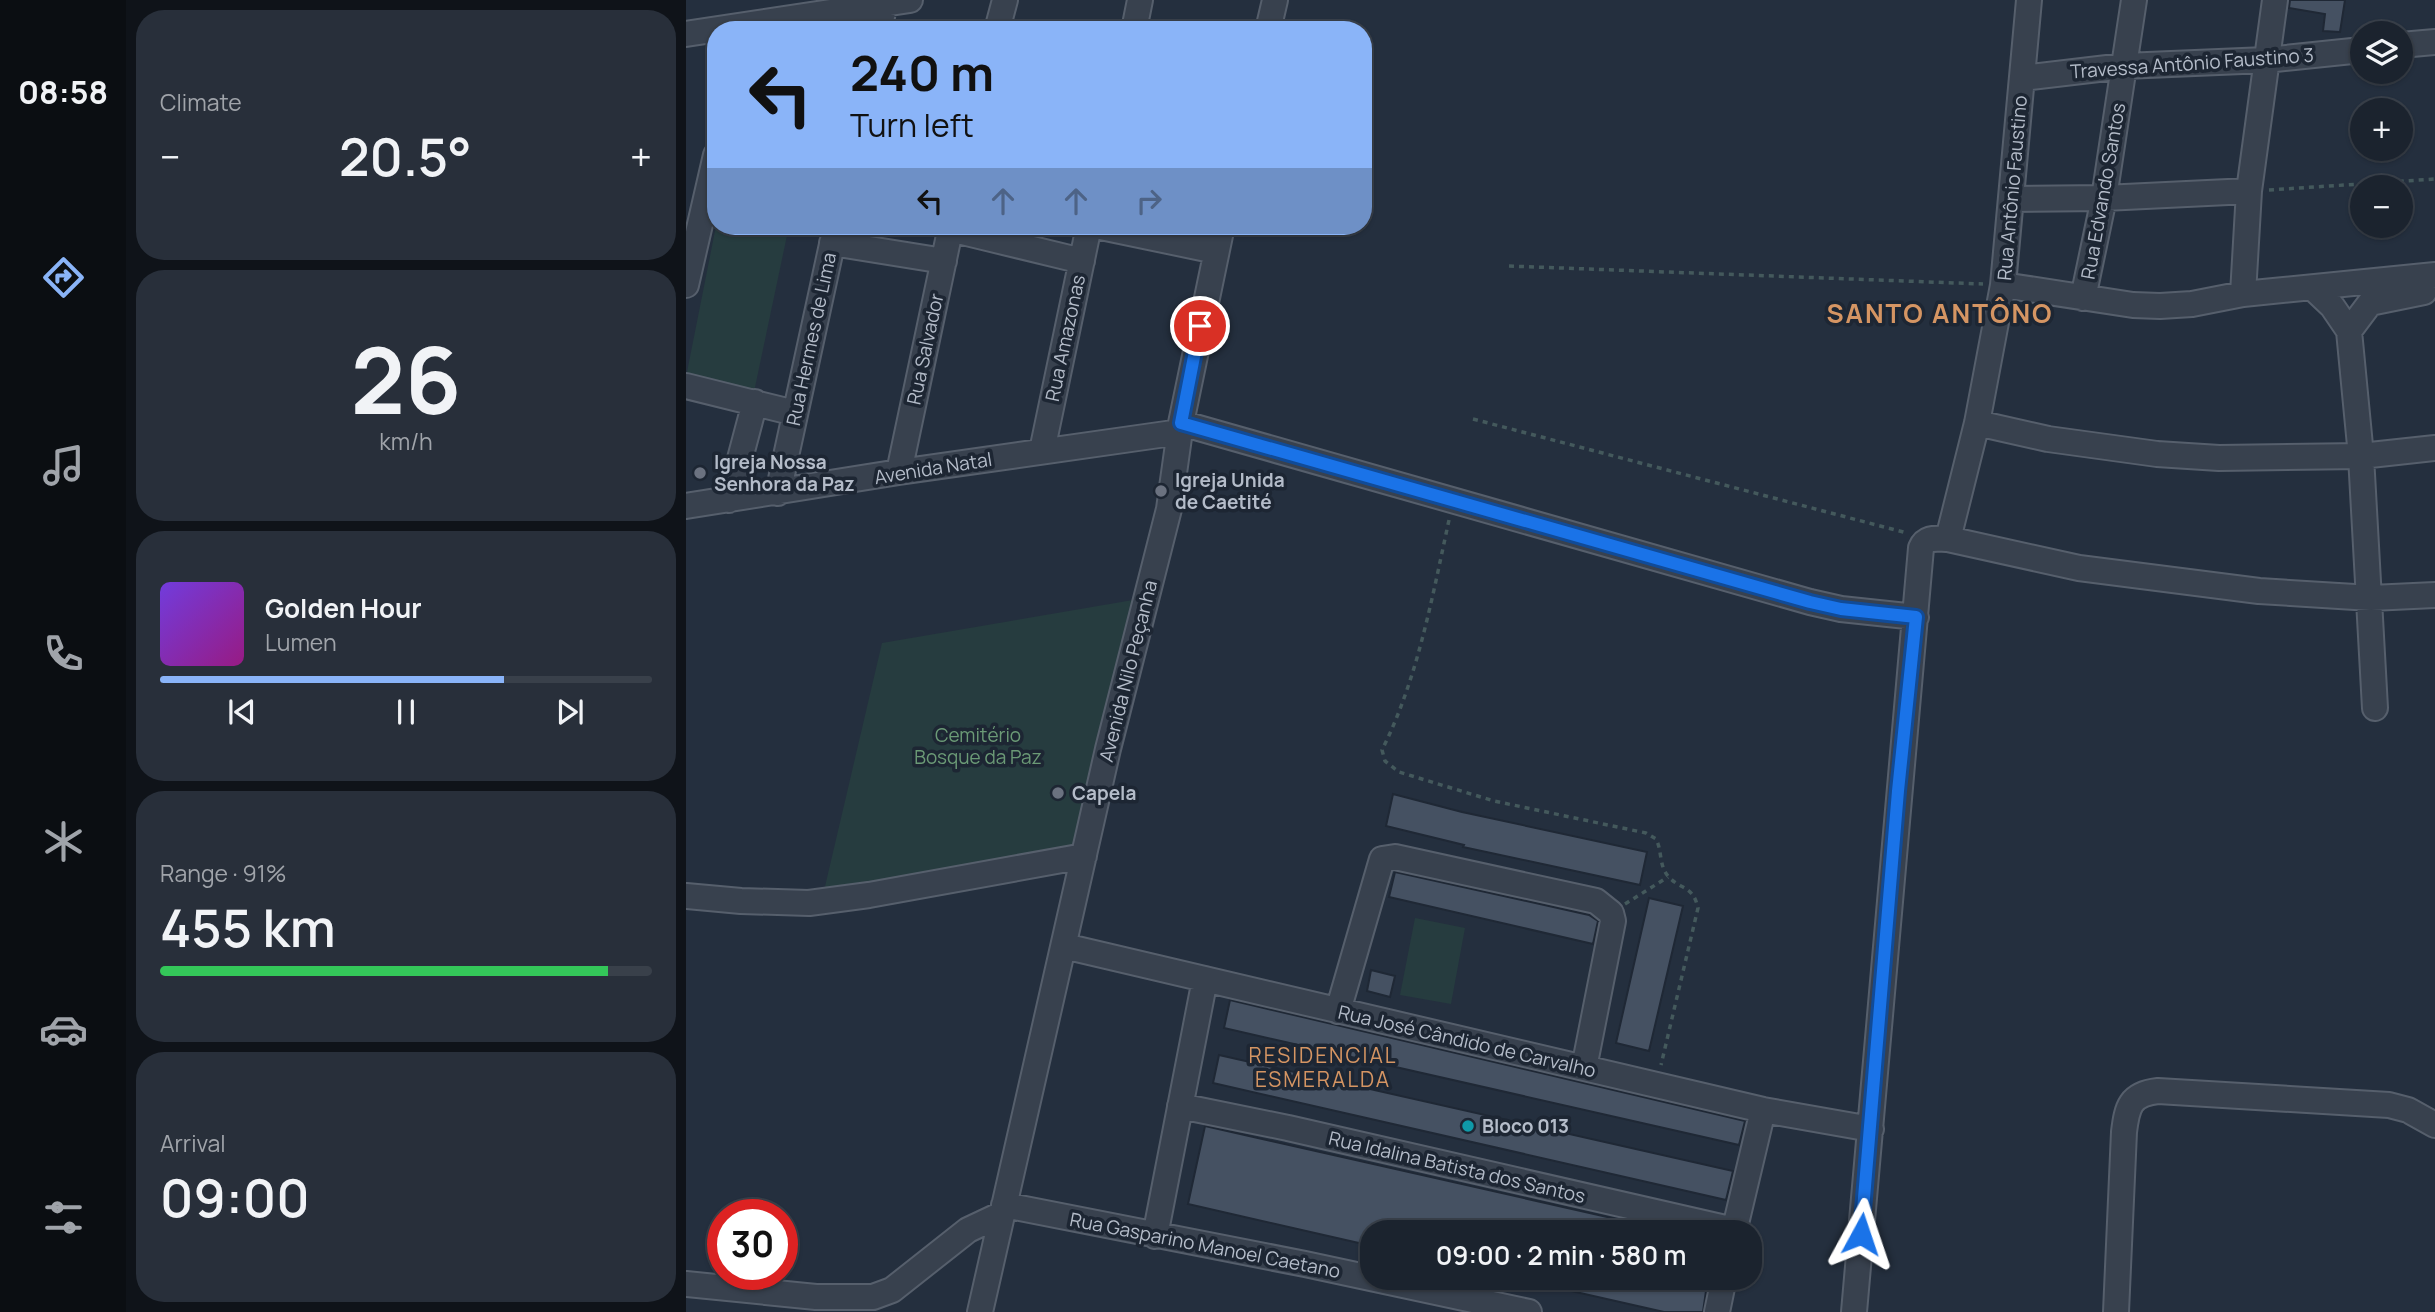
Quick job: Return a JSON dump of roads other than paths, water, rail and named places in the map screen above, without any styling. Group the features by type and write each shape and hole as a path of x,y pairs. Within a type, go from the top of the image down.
{"street":[{"path":"999,21 1005,0"},
{"path":"1135,21 1140,0"},
{"path":"1270,21 1275,0"},
{"name":"Rua Antônio Faustino","path":"1854,1312 1921,548 1924,541 1939,539 1977,423 2003,285 2029,0"},
{"name":"Rua Edvando Santos","path":"2083,298 2104,198 2134,0"},
{"path":"2243,294 2249,191 2276,0"},
{"path":"778,21 896,1"},
{"path":"884,21 896,1"},
{"path":"686,34 707,31"},
{"path":"2413,44 2435,42"},
{"name":"Travessa Antônio Faustino 3","path":"2022,78 2124,66 2266,60 2350,51"},
{"path":"2011,199 2104,198 2249,191"},
{"path":"686,285 707,200"},
{"name":"Rua Hermes de Lima","path":"778,493 834,235"},
{"path":"838,235 944,261"},
{"name":"Rua Salvador","path":"899,472 949,235"},
{"path":"982,235 1082,261"},
{"name":"Rua Amazonas","path":"1042,451 1087,235"},
{"path":"1139,235 1216,251"},
{"name":"Avenida Nilo Peçanha","path":"980,1312 1108,749 1169,509 1180,427 1220,235"},
{"path":"2003,285 2133,305 2160,306 2192,304 2243,294 2435,276"},
{"path":"2349,331 2370,303 2422,293 2428,289 2435,276"},
{"path":"2314,289 2332,306 2349,331 2371,598 2375,708"},
{"path":"686,386 795,413"},
{"path":"729,500 755,402"},
{"path":"1977,423 2048,439 2157,454 2219,458 2361,456 2435,448"},
{"path":"1180,427 1810,602 1841,609 1916,617"},
{"name":"Avenida Natal","path":"686,506 1180,427"},
{"path":"1939,539 2079,568 2259,591 2371,598 2435,595"},
{"path":"686,896 809,903 1084,856"},
{"path":"1338,1011 1380,862 1387,857 1596,901 1611,913 1613,921 1584,1068"},
{"name":"Rua José Cândido de Carvalho","path":"1064,946 1763,1110 1871,1129"},
{"path":"1155,1236 1205,979"},
{"path":"2116,1312 2125,1122 2126,1112 2136,1097 2158,1091 2389,1104 2408,1110 2435,1125"},
{"name":"Rua Idalina Batista dos Santos","path":"1180,1106 1288,1128 1686,1220"},
{"path":"1737,1220 1763,1110"},
{"path":"686,1284 816,1297 873,1297 892,1290 968,1230 1003,1210"},
{"name":"Rua Gasparino Manoel Caetano","path":"1003,1210 1305,1265 1529,1312"},
{"path":"1717,1312 1722,1290"}],"place":[{"name":"Igreja Nossa Senhora da Paz","path":"700,473"},
{"name":"Igreja Unida de Caetité","path":"1161,491"},
{"name":"Capela","path":"1058,793"},
{"name":"Bloco 013","path":"1468,1126"}],"district":[{"name":"SANTO ANTÔNO","path":"1940,314"},
{"name":"RESIDENCIAL ESMERALDA","path":"1323,1068"}],"park label":[{"name":"Cemitério Bosque da Paz","path":"978,746"}]}
